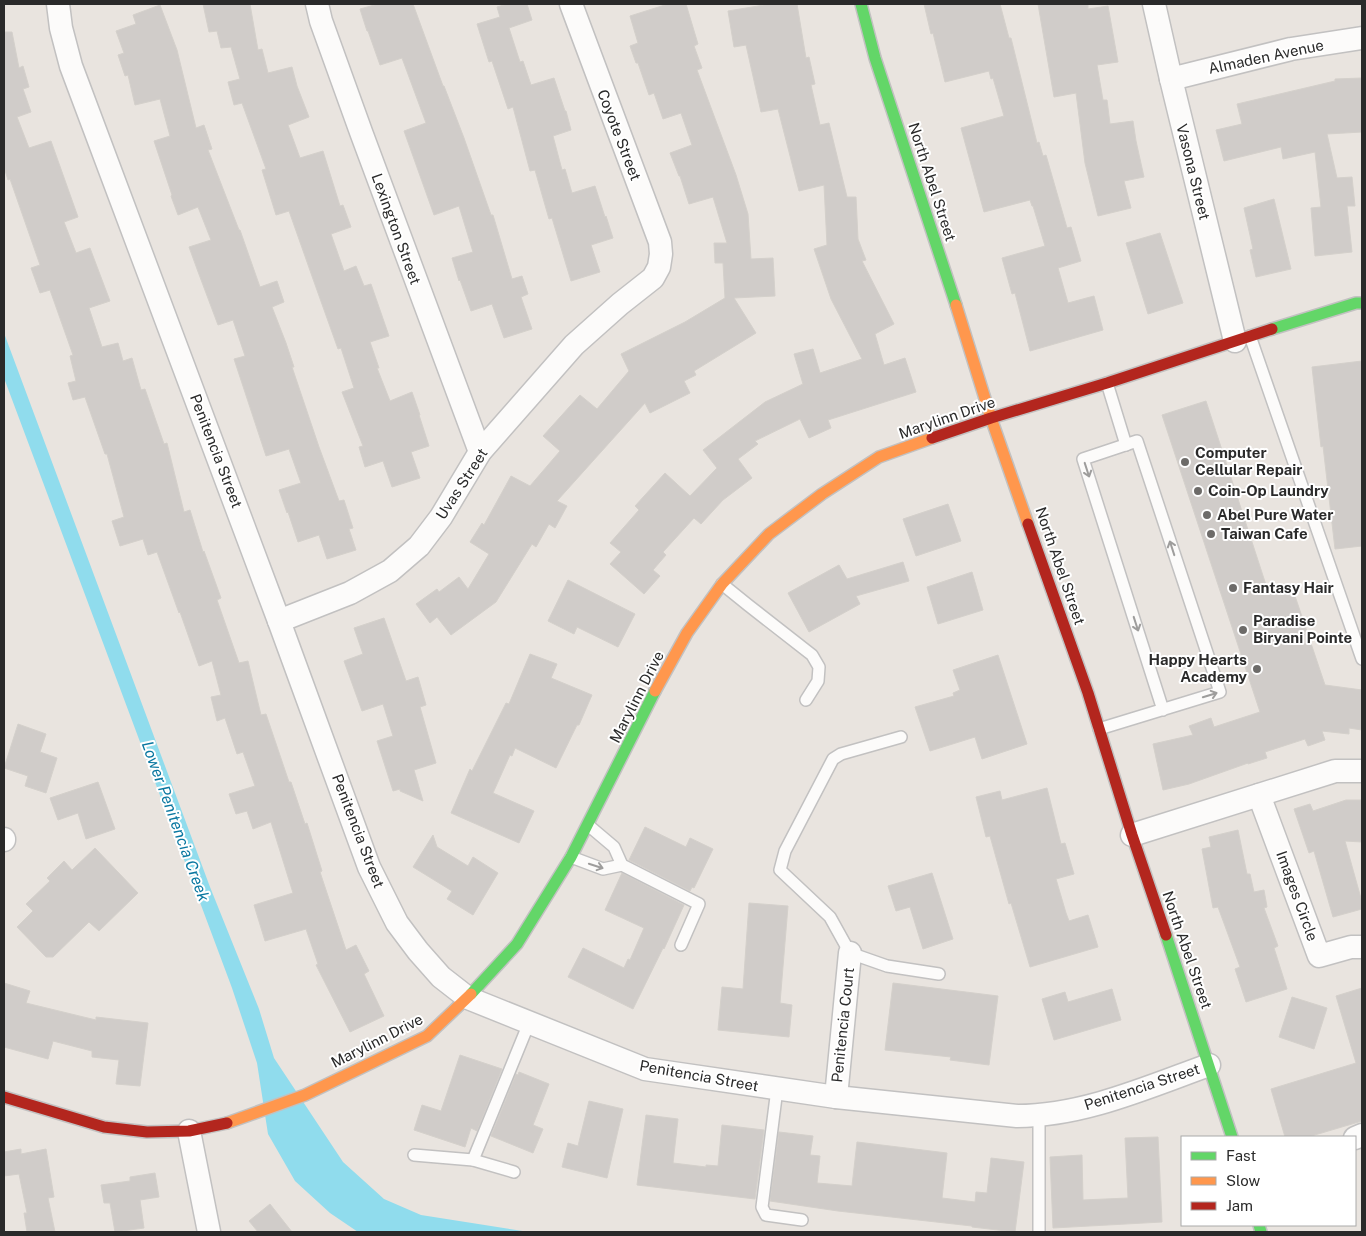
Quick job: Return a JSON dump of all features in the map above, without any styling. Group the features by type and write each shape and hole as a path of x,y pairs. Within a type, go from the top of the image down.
{"main road":[{"name":"North Abel Street","path":"861,4 875,58 944,266 991,418 1050,582 1232,1136"},
{"name":"Marylinn Drive","path":"4,1097 104,1126 147,1132 189,1131 228,1123 305,1095 427,1036 468,998 518,944 571,857 687,633 722,584 769,534 822,494 879,458 991,418 1107,383 1242,338 1356,303 1362,303"}],"street":[{"name":"Penitencia Street","path":"58,4 61,28 71,66 279,620 369,867 397,923 441,977 468,998 645,1070 836,1097 1017,1116 1039,1116 1111,1100 1209,1064"},
{"name":"Lexington Street","path":"317,4 321,21 360,132 480,452"},
{"name":"Coyote Street","path":"571,4 660,242 659,267"},
{"name":"Vasona Street","path":"1154,4 1171,79 1242,338"},
{"name":"Almaden Avenue","path":"1171,79 1291,49 1362,38"},
{"name":"Uvas Street","path":"279,620 350,593 390,571 419,546 441,517 480,452 574,345 620,304 653,278 659,267"},
{"path":"1132,835 1335,771 1362,771"},
{"name":"Images Circle","path":"1259,795 1319,956 1351,947 1362,947"},
{"name":"Penitencia Court","path":"836,1097 850,953"},
{"path":"189,1131 209,1232"}],"lane":[{"path":"1242,338 1362,659"},
{"path":"1107,383 1126,445"},
{"path":"1099,729 1163,710 1220,692 1137,441 1083,459 1163,710"},
{"path":"722,584 812,655 819,668 818,680 806,700"},
{"path":"901,737 833,758 785,851 780,870 830,917 850,953 886,966 939,974"},
{"path":"588,825 614,847 622,865"},
{"path":"571,857 603,869 622,865 700,904 681,946"},
{"path":"474,1160 529,1023"},
{"path":"777,1089 762,1207 766,1215 802,1220"},
{"path":"1039,1116 1039,1232"},
{"path":"414,1155 474,1160 514,1172"}],"water":[{"name":"Lower Penitencia Creek","path":"4,333 210,887 259,1009 274,1058 343,1162 384,1199 421,1215 529,1232 358,1232 330,1213 295,1181 268,1134 257,1063 232,988 4,378"}],"building":[{"path":"203,4 250,4 258,50 262,49 268,73 292,67 309,117 288,125 300,158 323,151 340,206 343,205 351,227 331,234 344,271 356,266 364,286 371,284 389,336 370,342 379,368 377,368 390,401 412,392 420,415 429,446 411,452 420,478 392,487 383,461 365,467 359,447 363,446 342,392 354,388 341,348 338,349 289,211 276,215 262,170 266,169 242,103 234,105 228,82 240,79 231,47 221,48 217,31 209,32"},
{"path":"378,4 413,4 491,215 493,215 512,279 522,276 528,294 521,297 532,329 504,338 492,304 471,311 452,258 473,252 459,206 434,215 404,131 426,123 402,58 380,65 360,9"},
{"path":"507,4 527,4 532,20 509,28 520,62 523,61 531,85 554,78 566,111 571,130 553,136 562,170 565,169 572,193 595,186 613,238 591,245 600,272 571,281 552,218 549,219 535,170 530,171 513,107 508,109 492,61 489,62 477,24 500,17 497,7"},
{"path":"668,4 686,4 698,44 694,46 702,68 697,70 736,175 748,214 751,259 773,258 775,296 734,298 756,333 694,371 696,375 684,381 690,393 650,413 645,403 557,501 567,506 555,528 549,524 536,547 532,544 496,602 451,635 437,617 430,623 416,604 437,589 439,592 459,577 468,589 489,554 470,542 482,523 484,525 511,476 530,486 560,451 543,436 580,395 597,409 629,371 621,354 685,322 725,298 723,263 715,263 714,243 727,243 713,197 689,204 670,153 692,145 681,113 663,119 654,93 649,95 630,46 638,43 630,16"},
{"path":"770,4 797,4 806,58 809,57 815,84 811,85 820,125 829,123 847,197 856,197 858,239 866,260 862,261 894,324 875,334 884,365 905,358 916,392 828,420 831,428 809,438 800,419 755,441 758,444 738,459 752,478 723,500 701,524 694,518 663,552 666,555 653,570 660,576 644,594 610,564 621,552 610,543 639,510 635,506 665,473 690,496 717,468 703,450 765,402 803,384 794,354 813,349 820,373 862,359 831,299 814,249 827,245 824,185 799,191 778,109 761,112 746,45 734,47 728,11"},
{"path":"924,4 1000,4 1009,38 1011,38 1037,143 1039,142 1043,156 1046,155 1067,228 1071,227 1081,261 1058,268 1068,303 1094,296 1103,330 1030,351 1015,293 1012,294 1002,258 1045,246 1033,206 1030,200 984,212 961,128 1004,116 993,78 991,79 989,71 945,82"},
{"path":"1038,4 1088,4 1088,9 1108,6 1118,62 1097,65 1103,100 1107,100 1110,124 1133,121 1144,177 1124,181 1131,208 1098,216 1085,163 1076,93 1054,97"},
{"path":"160,5 177,50 196,128 204,125 212,149 208,150 240,230 260,287 277,281 284,302 272,307 339,501 344,500 353,528 349,529 356,550 327,559 319,535 298,542 279,490 301,483 289,449 266,456 234,359 245,356 233,320 218,325 197,269 189,247 211,240 198,207 178,215 171,196 154,141 170,136 160,99 135,105 128,75 125,76 118,55 124,53 116,31 136,24 133,15"},
{"path":"4,32 12,32 19,68 23,66 29,87 23,89 31,112 17,117 29,148 51,141 78,217 64,222 76,253 90,248 110,301 89,308 102,347 118,343 123,361 132,358 141,390 145,389 164,444 167,443 184,512 190,510 203,552 221,598 217,600 239,663 248,661 261,715 266,714 289,782 291,782 305,824 307,823 322,871 320,872 346,950 356,945 369,971 364,974 384,1016 350,1032 316,965 318,964 306,929 265,941 254,905 293,893 271,822 253,829 247,811 236,814 229,794 255,786 243,752 237,754 225,718 217,721 211,697 221,695 212,661 199,666 157,552 148,555 143,539 120,546 112,521 124,517 107,454 105,454 85,397 73,400 68,383 76,381 70,356 73,355 50,290 40,293 31,268 40,265 4,167"},
{"path":"1362,78 1362,132 1327,134 1337,178 1352,177 1355,206 1347,206 1352,252 1315,256 1311,208 1321,207 1315,152 1283,159 1281,147 1224,161 1216,130 1242,124 1237,104 1335,81 1335,79"},
{"path":"1274,199 1291,269 1256,277 1250,250 1253,249 1244,208"},
{"path":"1160,233 1183,303 1148,314 1126,243"},
{"path":"1362,361 1362,546 1335,549 1312,367"},
{"path":"1206,401 1268,591 1291,584 1325,685 1362,690 1362,730 1349,728 1349,734 1322,731 1325,740 1308,746 1305,739 1265,752 1267,758 1189,784 1163,790 1153,744 1193,735 1189,726 1211,718 1214,727 1260,712 1162,415"},
{"path":"948,504 961,541 916,556 903,519"},
{"path":"903,562 909,581 856,596 860,604 809,632 788,593 839,565 847,579"},
{"path":"972,572 983,610 938,624 927,587"},
{"path":"568,580 635,614 618,647 577,627 574,634 548,621"},
{"path":"384,618 406,681 418,677 426,705 420,707 436,763 414,770 423,801 400,791 400,789 393,791 377,741 393,736 383,704 362,711 344,661 363,654 354,628"},
{"path":"530,654 557,664 551,678 592,695 579,725 577,725 556,768 515,748 512,756 510,755 493,793 534,811 519,843 451,813 470,769 472,771 506,703 509,704"},
{"path":"998,655 1027,744 982,759 975,737 930,751 915,707 954,696 953,693 960,690 953,670"},
{"path":"18,724 46,734 40,752 57,758 46,793 25,786 28,776 4,768"},
{"path":"98,782 115,829 86,839 78,813 58,820 50,798"},
{"path":"1047,788 1061,844 1065,843 1074,874 1056,879 1066,913 1069,921 1088,915 1098,947 1030,967 1011,903 1009,904 990,836 986,837 976,797 1000,791 1002,800"},
{"path":"1346,800 1362,800 1362,842 1345,841 1362,902 1362,909 1333,917 1314,851 1309,853 1294,809 1310,804 1313,811"},
{"path":"645,827 686,847 690,838 713,849 694,888 692,887 690,891 629,860"},
{"path":"1238,830 1247,874 1250,874 1254,892 1264,890 1267,907 1264,908 1278,946 1274,948 1287,989 1246,1002 1235,969 1240,967 1218,907 1213,908 1202,849 1211,847 1209,837"},
{"path":"433,835 437,847 468,866 473,857 498,873 473,915 447,899 452,891 413,867"},
{"path":"95,848 138,893 99,931 89,922 53,957 46,957 17,927 33,911 26,904 50,881 47,878 64,861 72,870"},
{"path":"622,873 684,905 633,1009 568,977 583,948 624,968 628,959 630,960 644,928 605,910"},
{"path":"932,873 953,939 923,949 910,907 896,911 888,886"},
{"path":"749,903 788,906 780,1003 792,1005 789,1037 718,1030 722,987 743,989"},
{"path":"4,983 30,991 26,1003 96,1020 96,1017 148,1023 140,1086 116,1084 119,1060 92,1057 92,1051 53,1041 48,1059 4,1047"},
{"path":"893,983 998,996 989,1065 950,1060 951,1057 885,1050"},
{"path":"1362,988 1362,1121 1311,1136 1285,1136 1271,1089 1356,1063 1336,996"},
{"path":"1112,989 1121,1020 1054,1040 1042,999 1065,992 1068,1002"},
{"path":"1292,997 1327,1008 1314,1049 1279,1037"},
{"path":"460,1055 502,1069 477,1131 471,1128 465,1147 414,1130 422,1105 441,1111"},
{"path":"519,1072 549,1084 533,1125 543,1129 533,1153 491,1136 516,1074 518,1075"},
{"path":"589,1101 623,1109 607,1178 562,1167 568,1143 578,1146"},
{"path":"646,1115 678,1119 673,1163 706,1167 706,1165 718,1166 722,1125 764,1130 755,1199 637,1185"},
{"path":"779,1132 813,1136 810,1155 820,1156 817,1183 852,1186 857,1142 947,1153 942,1198 975,1202 976,1192 987,1193 991,1158 1024,1162 1015,1232 770,1201"},
{"path":"1158,1137 1162,1222 1053,1228 1050,1157 1082,1155 1083,1200 1128,1198 1125,1138"},
{"path":"21,1149 21,1154 46,1149 54,1197 48,1198 55,1232 27,1232 24,1213 27,1213 19,1174 4,1176 4,1152"},
{"path":"155,1173 159,1197 140,1200 144,1228 115,1232 110,1203 104,1203 101,1185 130,1181 130,1177"},
{"path":"270,1204 292,1232 258,1232 249,1221"}],"traffic: fast":[{"path":"861,4 875,58 956,305"},
{"path":"1272,329 1356,303 1362,303"},
{"path":"471,994 517,944 571,857 655,691"},
{"path":"1166,935 1232,1136"},
{"path":"1259,1226 1261,1232"}],"traffic: slow":[{"path":"956,305 991,418 1028,524"},
{"path":"655,691 687,633 722,584 769,534 822,494 879,457 932,438"},
{"path":"227,1123 305,1095 427,1036 471,994"}],"traffic: jam":[{"path":"932,438 1272,329"},
{"path":"1028,524 1088,693 1132,835 1166,935"},
{"path":"4,1097 104,1127 147,1132 189,1131 227,1123"}],"place":[{"name":"Computer Cellular Repair","path":"1185,462"},
{"name":"Coin-Op Laundry","path":"1198,491"},
{"name":"Abel Pure Water","path":"1207,515"},
{"name":"Taiwan Cafe","path":"1211,534"},
{"name":"Fantasy Hair","path":"1233,588"},
{"name":"Paradise Biryani Pointe","path":"1243,630"},
{"name":"Happy Hearts Academy","path":"1257,669"}]}
